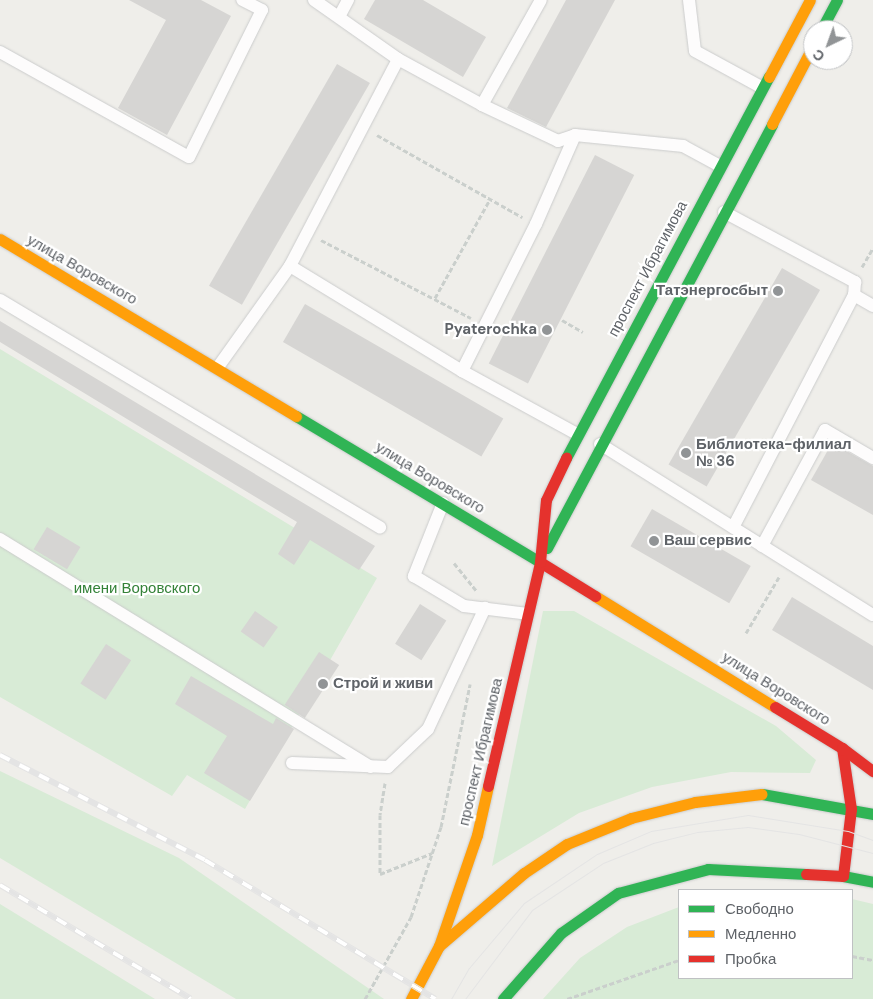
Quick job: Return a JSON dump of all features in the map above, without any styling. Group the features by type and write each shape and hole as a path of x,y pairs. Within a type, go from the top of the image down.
{"main road":[{"name":"проспект Ибрагимова","path":"439,946 477,835 540,562 546,500 577,434 810,0"},
{"path":"827,20 838,0"},
{"name":"проспект Ибрагимова","path":"540,562 600,444 803,65"},
{"name":"улица Воровского","path":"0,239 218,367 540,562 842,748 873,771"},
{"path":"842,748 851,809 843,876"},
{"path":"411,999 439,946 517,878 567,844 631,818 695,802 755,793 873,814"},
{"path":"503,999 561,933 618,893 708,869 843,876 873,882"}],"lane":[{"path":"0,52 189,157 262,10 242,0"},
{"path":"314,0 340,15 398,59 482,105 558,141 574,135 683,146 720,166"},
{"path":"340,15 348,0"},
{"path":"482,105 541,0"},
{"path":"689,0 696,51 763,88"},
{"path":"218,367 290,266 364,128 398,59"},
{"path":"462,371 536,224 574,135"},
{"path":"724,212 854,282 854,295 733,527"},
{"path":"290,266 462,371 577,434"},
{"path":"854,295 873,306"},
{"path":"0,300 380,526"},
{"path":"762,546 825,430 873,458"},
{"path":"600,444 733,527 786,564 873,615"},
{"path":"443,503 414,576 464,606 528,614"},
{"path":"0,540 370,767"},
{"path":"292,763 388,767 428,729 485,608"}],"path":[{"path":"364,128 536,224"},
{"path":"434,298 490,199"},
{"path":"309,233 485,325"},
{"path":"562,320 583,332"},
{"path":"454,563 480,595 485,608"},
{"path":"746,632 786,564"},
{"path":"365,999 411,917 432,853 472,673"},
{"path":"388,767 380,815 380,874 432,853"},
{"path":"853,956 873,960"},
{"path":"567,999 678,960"}],"green space":[{"name":"имени Воровского","path":"0,349 377,578 245,809 187,775 172,796 0,697"},
{"path":"543,611 574,611 776,726 816,760 810,773 731,772 652,787 579,813 492,866"},
{"path":"0,771 179,858 384,999 236,999 0,858"},
{"path":"853,899 873,904 873,999 543,999 580,958 627,927 678,907 678,979 853,979"},
{"path":"0,904 155,999 0,999"}],"building":[{"path":"129,0 201,0 231,16 167,135 118,108 166,20"},
{"path":"375,0 423,0 486,37 463,77 364,19"},
{"path":"566,0 615,0 546,127 507,108"},
{"path":"337,64 370,83 242,305 209,286"},
{"path":"595,155 634,175 528,383 489,363"},
{"path":"782,268 820,290 707,487 668,465"},
{"path":"305,304 503,418 481,457 283,342"},
{"path":"0,321 375,546 359,570 310,540 294,565 278,554 297,522 0,342"},
{"path":"832,443 873,466 873,515 811,480"},
{"path":"652,509 751,566 729,603 630,546"},
{"path":"47,527 80,547 67,569 34,549"},
{"path":"792,597 873,646 873,690 772,630"},
{"path":"420,604 446,620 421,660 395,644"},
{"path":"255,611 278,627 264,648 241,631"},
{"path":"106,644 131,660 106,700 80,683"},
{"path":"319,652 339,665 305,718 285,705"},
{"path":"191,676 273,724 276,718 294,729 250,801 204,773 227,736 175,704"}],"tram line":[{"path":"451,999 469,968 524,903 597,854 651,831 748,815 848,831 873,840"},
{"path":"465,999 532,910 603,863 653,843 697,832 748,827 799,834 873,853"}],"railway":[{"path":"0,755 205,860 435,999"},
{"path":"0,885 191,999"}],"traffic: fast":[{"path":"826,20 837,0"},
{"path":"566,458 769,77"},
{"path":"547,548 772,124"},
{"path":"296,416 540,562"},
{"path":"762,794 873,814"},
{"path":"503,999 561,933 618,893 708,869 806,874"},
{"path":"843,876 873,882"}],"traffic: slow":[{"path":"769,77 810,0"},
{"path":"772,124 803,65"},
{"path":"0,239 296,416"},
{"path":"595,596 775,707"},
{"path":"411,999 439,946 477,835 488,786"},
{"path":"439,946 524,873 567,844 631,818 695,802 762,794"}],"traffic: jam":[{"path":"488,786 540,562 546,500 566,458"},
{"path":"540,562 595,596"},
{"path":"775,707 842,748 851,809 843,876 806,874"},
{"path":"842,748 873,771"}],"place":[{"name":"Татэнергосбыт","path":"778,291"},
{"name":"Pyaterochka","path":"547,330"},
{"name":"Библиотека-филиал № 36","path":"686,453"},
{"name":"Ваш сервис","path":"654,541"},
{"name":"Строй и живи","path":"323,684"}]}
